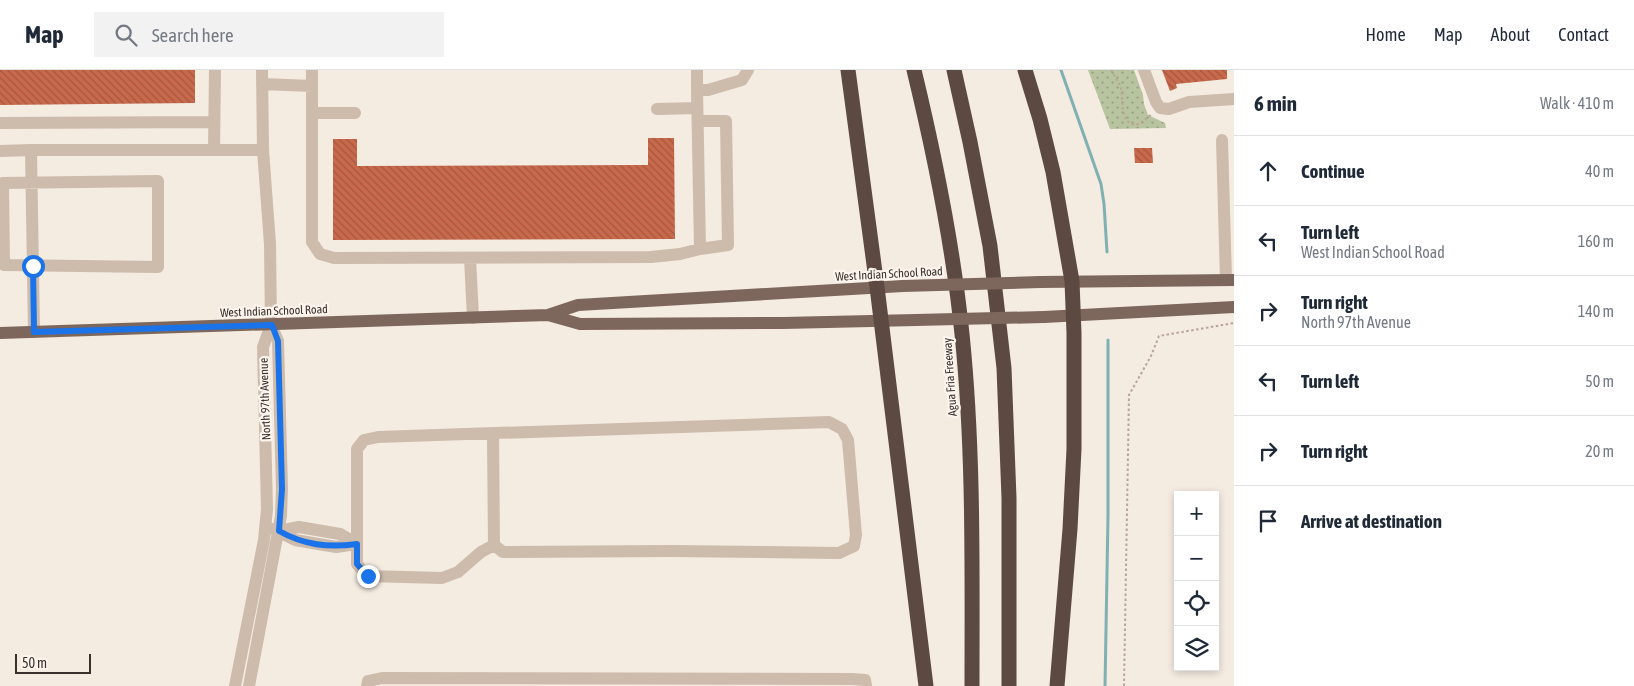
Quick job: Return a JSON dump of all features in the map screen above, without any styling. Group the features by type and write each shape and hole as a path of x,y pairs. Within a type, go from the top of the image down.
{"highway":[{"path":"848,70 882,321 926,686"},
{"name":"Agua Fria Freeway","path":"914,70 942,198 962,334 971,481 972,686"},
{"path":"954,70 990,246 1004,368 1009,490 1009,686"},
{"path":"1025,70 1052,165 1072,281 1074,316 1074,450 1068,564 1057,686"}],"main road":[{"name":"West Indian School Road","path":"0,333 548,315 578,305 877,287 1072,281 1230,280"},
{"name":"West Indian School Road","path":"548,315 580,324 783,323 1074,316 1234,307"}],"street":[{"path":"214,150 215,70"},
{"path":"262,70 263,150 270,244 272,325"},
{"path":"312,70 312,242 320,254 334,258 651,257 680,254 728,245 726,121 698,121"},
{"path":"697,70 700,249"},
{"path":"697,90 708,90 742,80 748,70"},
{"path":"1144,70 1156,102 1164,108 1188,102 1234,99"},
{"path":"262,84 312,86"},
{"path":"656,109 697,108"},
{"path":"312,113 355,113"},
{"path":"0,123 214,122"},
{"path":"1222,140 1230,280"},
{"path":"31,150 34,332"},
{"path":"0,151 263,150"},
{"path":"158,181 158,267 2,265 2,189 32,183 158,181"},
{"path":"470,258 473,318"},
{"name":"North 97th Avenue","path":"235,686 266,527 268,489 263,347 272,325"},
{"name":"North 97th Avenue","path":"249,686 279,531 282,489 278,341 272,325"},
{"path":"829,422 842,429 848,440 856,535 854,546 839,553 672,551 503,552 494,545 481,552 458,572 442,578 368,576 357,564 357,449 364,440 378,437 829,422"},
{"path":"493,434 494,545"},
{"path":"266,527 303,542 336,547 357,544"},
{"path":"367,686 368,680 382,678 852,679 864,680 866,686"}],"path":[{"path":"1111,70 1121,87 1123,111 1129,123 1139,124 1164,108"},
{"path":"1124,686 1129,395 1151,356 1159,336 1234,323"}],"green space":[{"path":"1088,70 1134,70 1148,115 1165,123 1166,128 1110,129"}],"building":[{"path":"0,70 195,70 195,103 0,105"},
{"path":"1162,70 1227,70 1227,79 1176,84 1177,88 1170,91"},
{"path":"648,138 674,138 675,239 333,240 333,139 357,139 357,166 648,165"},
{"path":"1134,148 1152,148 1153,163 1135,163"}],"waterway":[{"path":"1061,70 1101,184 1107,252"},
{"path":"1105,686 1108,516 1108,340"}],"route":[{"path":"33,266 34,332 272,325 278,341 282,489 279,531 295,540 336,547 357,544 357,564 368,576"}]}
